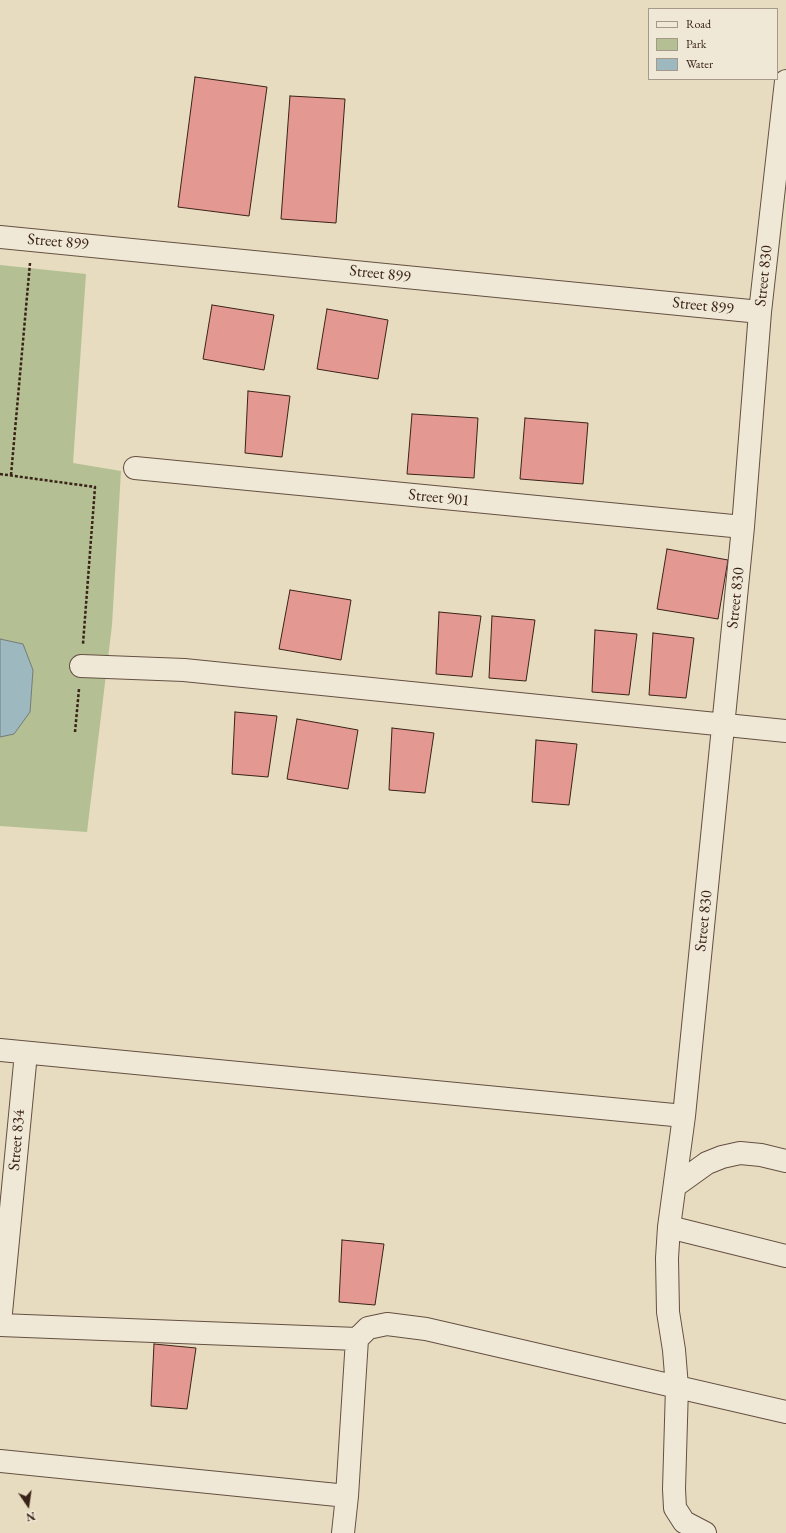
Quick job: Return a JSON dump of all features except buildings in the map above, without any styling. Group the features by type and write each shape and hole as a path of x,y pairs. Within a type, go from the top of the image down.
{"street":[{"name":"Street 830","path":"705,1533 684,1522 675,1508 674,1489 677,1387 674,1350 668,1312 667,1258 669,1227 684,1116 724,725 760,312 786,81"},
{"name":"Street 899","path":"0,237 760,312"},
{"name":"Street 901","path":"135,468 742,527"},
{"path":"81,666 184,670 786,731"},
{"path":"0,1050 684,1116"},
{"name":"Street 834","path":"0,1324 26,1053"},
{"path":"675,1186 707,1163 722,1157 740,1153 761,1155 786,1161"},
{"path":"669,1227 786,1256"},
{"path":"0,1324 356,1339"},
{"path":"343,1533 347,1496 356,1339 368,1328 387,1324 426,1329 786,1412"},
{"path":"0,1461 347,1496"}],"path":[{"path":"11,475 32,240"},
{"path":"0,474 95,487 75,732"}],"green space":[{"path":"0,265 86,274 73,463 121,471 112,625 87,832 0,826"}],"water":[{"path":"0,639 23,644 33,670 30,712 14,734 0,737"}]}
